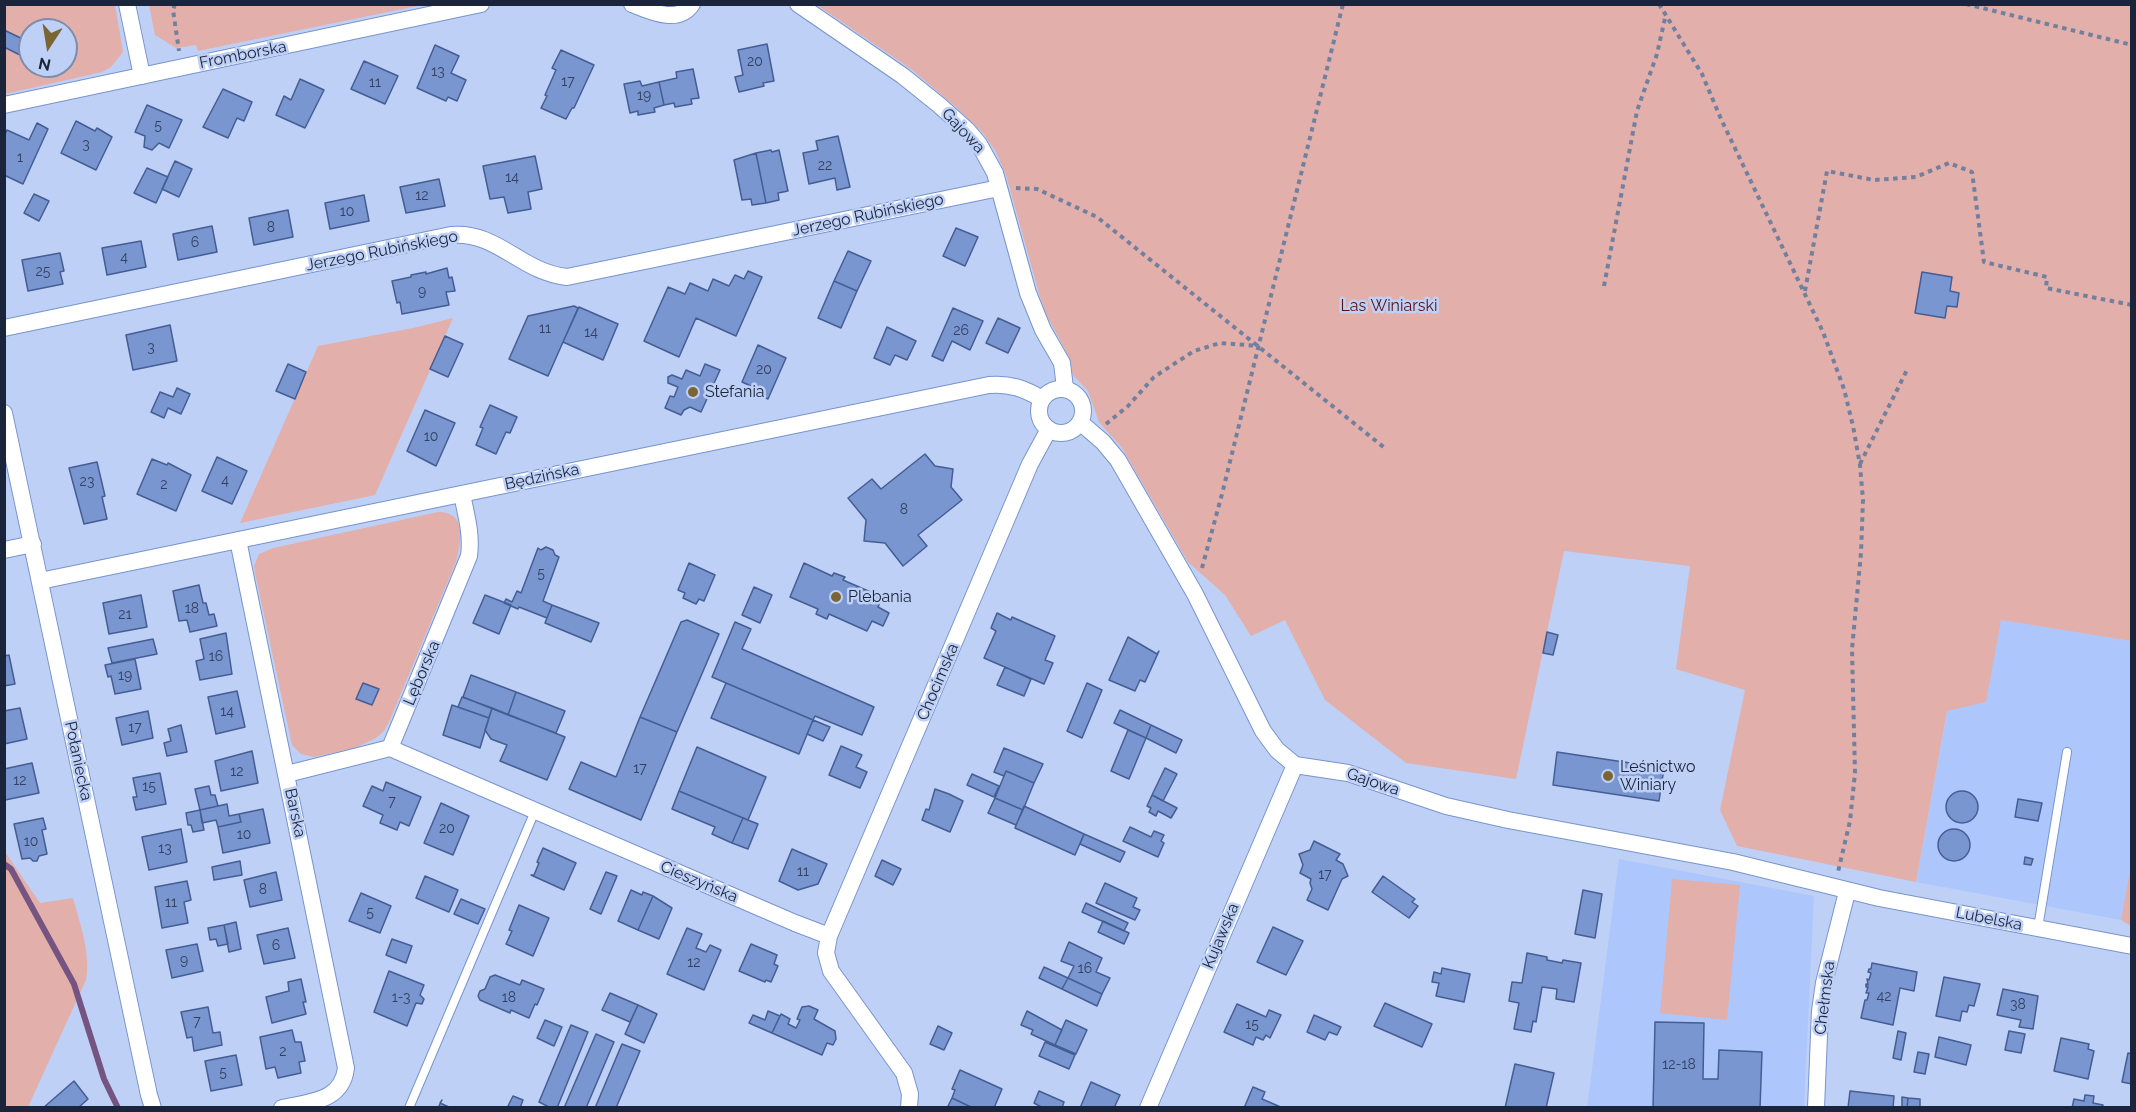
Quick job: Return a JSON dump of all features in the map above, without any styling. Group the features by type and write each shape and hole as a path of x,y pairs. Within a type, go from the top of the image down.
{"street":[{"path":"127,4 142,76"},
{"name":"Fromborska","path":"4,105 481,4"},
{"path":"632,4 659,15 676,15 688,10 692,4"},
{"name":"Gajowa","path":"798,4 903,76 967,130 988,158 995,173 1028,293 1043,330 1062,363 1065,388"},
{"name":"Jerzego Rubińskiego","path":"4,328 462,234 486,239 543,273 567,277 999,188"},
{"name":"Będzińska","path":"40,581 989,385 1000,384 1020,388 1042,399"},
{"path":"1087,429 1068,432 1055,432 1048,429 1040,418 1042,399 1052,391 1065,388 1078,396 1082,402 1087,429 1118,460 1195,594 1263,731 1277,750 1295,765"},
{"name":"Połaniecka","path":"4,413 148,1095 153,1107"},
{"name":"Chocimska","path":"828,936 1030,464 1048,429"},
{"name":"Lęborska","path":"390,748 466,567 471,543 462,494"},
{"name":"Barska","path":"238,540 345,1059 345,1077 342,1085 327,1097 282,1107"},
{"path":"4,550 33,544"},
{"path":"286,774 390,748"},
{"name":"Cieszyńska","path":"390,748 828,936"},
{"name":"Gajowa","path":"1295,765 1348,773 1446,806 1508,820 1733,862 1841,890"},
{"name":"Kujawska","path":"1148,1107 1295,765"},
{"name":"Lubelska","path":"1841,890 2132,946"},
{"name":"Chełmska","path":"1816,1107 1820,1011 1841,890"},
{"path":"828,936 826,953 831,970 904,1073 910,1094 909,1107"}],"lane":[{"path":"2038,928 2067,752"},
{"path":"409,1107 535,811"}],"path":[{"path":"175,4 172,10 179,47"},
{"path":"1195,594 1222,494 1343,4"},
{"path":"1659,4 1702,74 1721,119 1823,332 1838,371 1853,426 1860,465 1863,526 1852,649 1855,773 1841,890"},
{"path":"1966,4 2132,45"},
{"path":"1604,286 1637,111 1657,54 1666,17"},
{"path":"1804,294 1827,171 1874,180 1916,177 1949,163 1972,172 1984,262 2047,276 2046,288 2132,305"},
{"path":"999,188 1037,189 1097,217 1386,449"},
{"path":"1087,429 1128,406 1154,377 1194,351 1220,343 1259,346"},
{"path":"1860,465 1908,368"}],"shaded area":[{"path":"1965,614 2131,641 2132,864 2121,920 1916,882"},
{"path":"1619,859 1814,896 1804,1107 1587,1108"}],"green space":[{"path":"149,4 422,5 198,51 196,45 176,48 155,35"},
{"path":"4,5 115,5 123,52 111,67 102,72 78,77 78,18 18,18 18,78 76,78 5,94"},
{"name":"Las Winiarski","path":"817,5 2131,5 2131,641 2001,620 1986,702 1947,711 1916,882 1737,846 1720,810 1745,690 1676,669 1690,566 1564,551 1516,779 1406,763 1325,700 1285,620 1251,636 1225,595 1188,562 1122,448 1099,422 1088,391 1073,375 1069,357 1047,316 1040,297 1006,175 996,152 983,133 911,69"},
{"path":"453,318 375,495 240,523 318,346"},
{"path":"438,512 448,513 458,523 460,546 456,562 384,731 376,738 355,748 314,757 301,754 292,745 255,573 254,566 259,554 273,548"},
{"path":"5,852 40,903 73,898 87,959 86,980 28,1107 5,1107"},
{"path":"2131,864 2131,926 2121,920"},
{"path":"1672,879 1740,885 1727,1020 1660,1013"}],"building":[{"path":"4,30 18,37 18,54 4,47"},
{"path":"767,44 774,81 739,92 735,77 743,75 738,50"},
{"path":"435,45 459,56 451,73 466,80 457,101 448,97 446,101 417,88"},
{"path":"561,50 594,65 574,108 566,119 541,108 556,70 552,68"},
{"path":"364,61 398,76 385,104 351,89"},
{"path":"693,69 699,98 691,99 692,104 675,107 674,103 664,105 659,82 677,78 676,72"},
{"path":"300,79 324,90 305,128 276,115 284,96 291,100"},
{"path":"640,81 642,86 659,82 664,105 654,108 655,112 638,115 638,111 630,113 624,84"},
{"path":"223,89 252,102 244,121 237,118 228,138 203,127"},
{"path":"147,105 182,120 169,148 159,143 152,150 144,147 145,136 135,132"},
{"path":"76,121 95,131 97,128 112,137 96,170 61,153"},
{"path":"37,123 48,129 23,184 4,175 4,136 7,130 29,140"},
{"path":"838,136 850,187 837,190 835,178 809,184 803,153 818,150 816,141"},
{"path":"771,150 772,152 779,150 788,191 778,193 779,200 766,203 756,153"},
{"path":"756,153 766,203 752,205 751,199 742,200 734,160"},
{"path":"535,156 542,189 528,192 531,209 508,213 504,197 490,199 483,166"},
{"path":"175,161 192,169 179,197 162,189"},
{"path":"147,168 168,177 156,203 134,193"},
{"path":"439,179 445,206 406,213 400,187"},
{"path":"34,194 49,201 39,221 24,213"},
{"path":"364,195 369,221 330,229 325,203"},
{"path":"288,210 293,237 254,245 249,218"},
{"path":"212,226 217,252 178,260 173,234"},
{"path":"956,228 978,237 965,266 943,256"},
{"path":"141,241 146,267 107,275 102,248"},
{"path":"848,251 871,261 857,291 834,281"},
{"path":"60,253 64,271 60,272 63,284 28,291 22,260"},
{"path":"447,268 455,291 446,292 449,305 402,314 392,281"},
{"path":"748,271 762,277 736,336 696,318 679,357 644,341 668,287 685,294 690,283 708,291 713,279 729,286 735,275 744,279"},
{"path":"1922,272 1952,277 1950,291 1959,293 1957,307 1947,306 1945,318 1915,313"},
{"path":"834,281 857,291 841,328 818,318"},
{"path":"574,306 578,308 548,376 509,359 528,316"},
{"path":"579,307 618,324 603,360 563,342"},
{"path":"953,308 983,321 970,350 952,341 943,361 932,356"},
{"path":"998,318 1020,328 1008,353 986,343"},
{"path":"170,325 177,361 133,370 126,335"},
{"path":"887,327 916,341 907,360 895,355 890,365 874,358"},
{"path":"445,336 463,344 448,377 430,369"},
{"path":"758,345 786,358 768,399 758,394 760,390 742,382"},
{"path":"288,364 306,372 295,399 276,391"},
{"name":"Stefania","path":"705,364 720,370 701,412 690,407 681,415 665,408 670,396 674,397 678,387 668,383 668,377 672,375 682,379 686,370 700,376"},
{"path":"177,388 190,394 181,414 168,408 164,418 151,412 160,392 173,397"},
{"path":"490,405 517,417 510,433 506,432 496,454 476,445 483,428 480,427"},
{"path":"425,410 455,423 436,466 407,451"},
{"path":"925,454 935,466 953,469 951,487 962,500 918,535 927,546 903,566 885,543 864,541 866,520 848,498 872,479 881,489"},
{"path":"217,457 247,471 232,504 202,491"},
{"path":"152,459 167,465 168,463 191,475 176,511 137,494"},
{"path":"97,462 105,496 102,497 107,519 84,524 69,468"},
{"path":"546,547 553,550 559,557 543,601 552,605 547,618 504,603 506,599 512,602 517,591 521,593 538,548 541,550"},
{"path":"689,563 715,575 704,601 699,599 696,604 683,598 685,593 678,590"},
{"name":"Plebania","path":"804,563 832,576 834,573 845,577 843,580 882,597 878,607 889,613 883,626 872,621 867,631 829,614 827,619 816,614 818,609 790,597"},
{"path":"199,585 203,603 206,603 209,615 214,614 217,626 190,632 187,620 179,621 173,591"},
{"path":"754,587 772,595 760,623 742,615"},
{"path":"141,595 147,627 109,634 103,603"},
{"path":"485,595 511,605 499,634 473,623"},
{"path":"552,605 599,623 591,642 545,623"},
{"path":"997,613 1011,620 1012,617 1055,636 1045,660 1053,663 1044,684 984,658 996,631 991,628"},
{"path":"687,620 719,634 677,732 640,717 681,622"},
{"path":"735,622 751,629 742,649 874,707 862,735 815,716 813,720 712,677"},
{"path":"1547,632 1558,635 1553,655 1543,653"},
{"path":"226,633 232,674 200,680 196,661 204,659 200,639"},
{"path":"1128,637 1157,654 1159,651 1145,682 1140,680 1135,691 1109,680"},
{"path":"153,639 157,654 112,663 108,648"},
{"path":"9,655 15,684 4,686 4,656"},
{"path":"135,659 141,689 115,694 111,676 108,677 105,665"},
{"path":"1005,667 1031,679 1024,696 997,685"},
{"path":"471,675 516,692 508,715 463,697"},
{"path":"363,683 379,689 372,705 356,699"},
{"path":"726,683 813,720 799,754 711,718"},
{"path":"1087,683 1102,690 1082,738 1067,731"},
{"path":"237,691 245,727 216,734 208,697"},
{"path":"516,692 565,711 556,733 508,715"},
{"path":"462,697 492,708 489,718 458,707"},
{"path":"452,705 489,718 480,748 443,735"},
{"path":"20,708 27,739 4,744 4,711"},
{"path":"492,708 565,737 547,780 500,761 507,745 491,739 485,730"},
{"path":"1120,710 1151,725 1146,738 1114,723"},
{"path":"148,711 153,738 122,745 116,718"},
{"path":"640,717 677,732 641,820 569,789 581,762 616,777"},
{"path":"813,720 830,727 823,741 807,734"},
{"path":"181,725 187,752 167,756 164,743 171,741 168,729"},
{"path":"1151,725 1182,740 1176,753 1146,738"},
{"path":"1128,730 1146,738 1129,779 1111,771"},
{"path":"841,746 862,755 856,767 867,772 860,788 829,775"},
{"path":"697,747 766,777 748,820 679,791"},
{"path":"1004,748 1043,764 1034,783 1006,771 1004,776 994,772"},
{"path":"252,751 258,783 221,791 215,761"},
{"name":"Leśnictwo Winiary","path":"1557,752 1664,768 1659,801 1553,785"},
{"path":"32,763 39,793 5,800 4,769"},
{"path":"1165,768 1177,774 1163,801 1152,795"},
{"path":"1006,771 1034,783 1023,810 995,798"},
{"path":"160,773 166,804 136,810 133,797 137,797 133,778"},
{"path":"972,774 999,786 994,797 967,785"},
{"path":"386,782 421,797 409,826 400,822 397,830 380,823 383,815 363,806 372,786 383,791"},
{"path":"209,786 211,795 215,795 218,806 200,810 195,789"},
{"path":"935,789 963,801 950,832 922,820 926,809 929,810"},
{"path":"679,791 743,818 732,843 712,834 715,827 672,809"},
{"path":"1962,791 1973,796 1978,807 1973,818 1962,823 1951,818 1946,807 1951,796"},
{"path":"1152,795 1177,808 1171,818 1158,811 1156,816 1149,812 1151,808 1147,806"},
{"path":"995,798 1023,810 1016,825 988,813"},
{"path":"2018,799 2042,803 2038,821 2015,817"},
{"path":"441,803 469,816 453,855 424,843"},
{"path":"227,804 229,816 239,814 241,822 218,827 216,820 202,823 200,810"},
{"path":"1024,806 1084,834 1075,855 1015,828"},
{"path":"263,809 270,843 223,853 218,827 241,822 239,814"},
{"path":"200,810 204,830 193,832 191,825 188,825 186,813"},
{"path":"43,818 46,829 42,830 47,854 39,856 37,861 30,858 22,859 14,824"},
{"path":"743,818 758,824 748,849 732,843"},
{"path":"1130,827 1151,837 1154,831 1164,835 1161,841 1164,843 1158,857 1123,841"},
{"path":"181,829 187,862 149,870 142,837"},
{"path":"1954,829 1965,834 1970,845 1965,856 1954,861 1943,856 1938,845 1943,834"},
{"path":"1084,834 1125,852 1120,862 1080,844"},
{"path":"1314,841 1340,854 1336,860 1343,864 1348,876 1342,879 1328,910 1307,900 1312,889 1311,879 1300,873 1303,865 1299,854 1310,850"},
{"path":"543,848 576,863 564,890 531,875 534,875"},
{"path":"792,849 827,864 818,884 798,890 779,881"},
{"path":"2025,857 2033,859 2031,865 2024,864"},
{"path":"882,860 901,869 893,885 875,876"},
{"path":"240,861 242,875 214,880 212,867"},
{"path":"276,872 282,900 250,907 244,880"},
{"path":"606,872 617,876 601,914 590,909"},
{"path":"425,876 458,890 449,912 416,898"},
{"path":"1383,876 1415,899 1412,902 1418,906 1409,918 1372,892"},
{"path":"187,881 191,900 184,902 188,923 162,928 155,887"},
{"path":"1105,883 1137,898 1133,907 1140,910 1135,920 1096,903"},
{"path":"631,890 642,895 643,892 653,896 638,930 618,921"},
{"path":"1583,890 1602,894 1595,938 1575,934"},
{"path":"361,893 391,906 380,933 349,921"},
{"path":"653,896 672,908 659,939 638,930"},
{"path":"461,899 485,909 478,924 454,914"},
{"path":"1086,903 1128,923 1124,931 1082,912"},
{"path":"519,905 549,918 533,956 506,944"},
{"path":"1103,921 1129,933 1124,944 1098,932"},
{"path":"236,922 241,949 229,952 224,925"},
{"path":"224,925 228,944 218,946 216,939 210,940 208,928"},
{"path":"1273,927 1303,941 1286,975 1257,962"},
{"path":"288,928 295,958 264,964 257,935"},
{"path":"687,928 702,934 696,948 706,952 710,945 721,950 704,990 667,974"},
{"path":"392,939 412,946 406,963 386,955"},
{"path":"1069,942 1102,958 1096,972 1110,978 1102,994 1068,978 1074,966 1061,961"},
{"path":"197,944 203,971 172,978 166,950"},
{"path":"751,944 777,955 774,964 778,966 771,982 766,980 765,982 739,971"},
{"path":"1527,953 1562,963 1563,960 1581,963 1574,1002 1556,999 1557,989 1542,987 1536,1022 1533,1021 1531,1032 1514,1029 1519,1003 1509,1001 1512,982 1522,983"},
{"path":"1872,963 1917,972 1914,991 1900,988 1893,1025 1861,1018 1869,993 1866,993 1868,987 1866,984 1868,985 1867,979 1869,980 1871,973 1868,972"},
{"path":"1044,967 1068,978 1062,989 1039,978"},
{"path":"1442,968 1470,974 1464,1002 1436,996 1439,983 1432,982 1434,972 1441,974"},
{"path":"389,971 424,985 420,995 424,999 422,1004 416,1003 407,1026 374,1012"},
{"path":"495,975 520,985 522,980 544,989 529,1018 511,1010 510,1013 480,1000 478,996 480,991 485,989 490,977"},
{"path":"1944,977 1980,984 1974,1006 1969,1005 1967,1012 1962,1011 1960,1021 1936,1016"},
{"path":"1068,978 1102,994 1097,1006 1062,989"},
{"path":"301,979 306,1014 272,1023 266,997 289,991 288,982"},
{"path":"2003,989 2038,996 2033,1029 2019,1027 2021,1020 1997,1015"},
{"path":"610,993 638,1005 630,1022 602,1010"},
{"path":"1385,1003 1432,1024 1422,1047 1374,1026"},
{"path":"1237,1004 1266,1017 1269,1010 1281,1015 1270,1038 1266,1035 1263,1040 1256,1037 1253,1045 1224,1032"},
{"path":"638,1005 657,1014 644,1043 625,1034"},
{"path":"809,1006 818,1010 814,1019 835,1031 836,1039 833,1045 827,1043 822,1055 772,1033 781,1014 790,1019 788,1024 796,1028 802,1007"},
{"path":"208,1007 213,1033 220,1032 222,1045 194,1051 192,1037 187,1038 181,1012"},
{"path":"768,1011 780,1016 772,1033 749,1023 753,1015 765,1020"},
{"path":"1027,1011 1062,1030 1055,1045 1031,1034 1033,1030 1021,1025"},
{"path":"1314,1015 1341,1027 1337,1035 1329,1032 1325,1040 1307,1032"},
{"path":"545,1020 562,1027 554,1046 537,1038"},
{"path":"1066,1020 1087,1030 1076,1054 1055,1045"},
{"path":"1655,1022 1704,1023 1703,1079 1718,1079 1719,1050 1762,1052 1760,1108 1653,1108"},
{"path":"571,1025 588,1032 557,1108 551,1108 539,1102"},
{"path":"938,1026 952,1033 944,1050 930,1044"},
{"path":"292,1030 295,1042 301,1042 305,1061 299,1062 301,1073 278,1078 275,1067 266,1069 260,1037"},
{"path":"1898,1031 1906,1033 1901,1060 1893,1058"},
{"path":"2009,1031 2025,1034 2021,1053 2005,1050"},
{"path":"596,1034 614,1042 586,1108 564,1108"},
{"path":"1939,1037 1971,1045 1966,1065 1935,1057"},
{"path":"2061,1038 2089,1044 2088,1049 2094,1051 2088,1079 2054,1071"},
{"path":"1045,1042 1075,1055 1069,1069 1039,1056"},
{"path":"622,1044 640,1051 616,1108 595,1108"},
{"path":"1918,1052 1929,1054 1925,1074 1914,1072"},
{"path":"2128,1053 2132,1054 2132,1084 2122,1082"},
{"path":"236,1055 242,1085 211,1091 205,1061"},
{"path":"1515,1064 1554,1073 1546,1108 1505,1108"},
{"path":"960,1070 1002,1089 994,1108 973,1108 952,1098 955,1090 952,1089"},
{"path":"74,1081 88,1099 78,1108 43,1108"},
{"path":"1091,1082 1120,1095 1114,1108 1080,1108"},
{"path":"1253,1087 1265,1092 1262,1099 1283,1108 1244,1108"},
{"path":"1039,1091 1064,1102 1062,1108 1043,1108 1034,1103"},
{"path":"1850,1091 1894,1096 1893,1108 1848,1108"},
{"path":"2085,1095 2094,1096 2093,1103 2103,1105 2102,1108 2072,1108 2074,1099 2084,1101"},
{"path":"513,1096 523,1100 520,1108 507,1108"},
{"path":"1902,1097 1908,1098 1907,1108 1902,1108"},
{"path":"952,1098 973,1108 947,1108"},
{"path":"1908,1098 1920,1099 1920,1108 1907,1108"},
{"path":"440,1103 451,1108 438,1108"}],"waterway":[{"path":"4,864 11,869 74,984 104,1079 118,1108"}],"place":[{"name":"Stefania","path":"693,392"},
{"name":"Plebania","path":"836,597"},
{"name":"Leśnictwo Winiary","path":"1608,776"}]}
